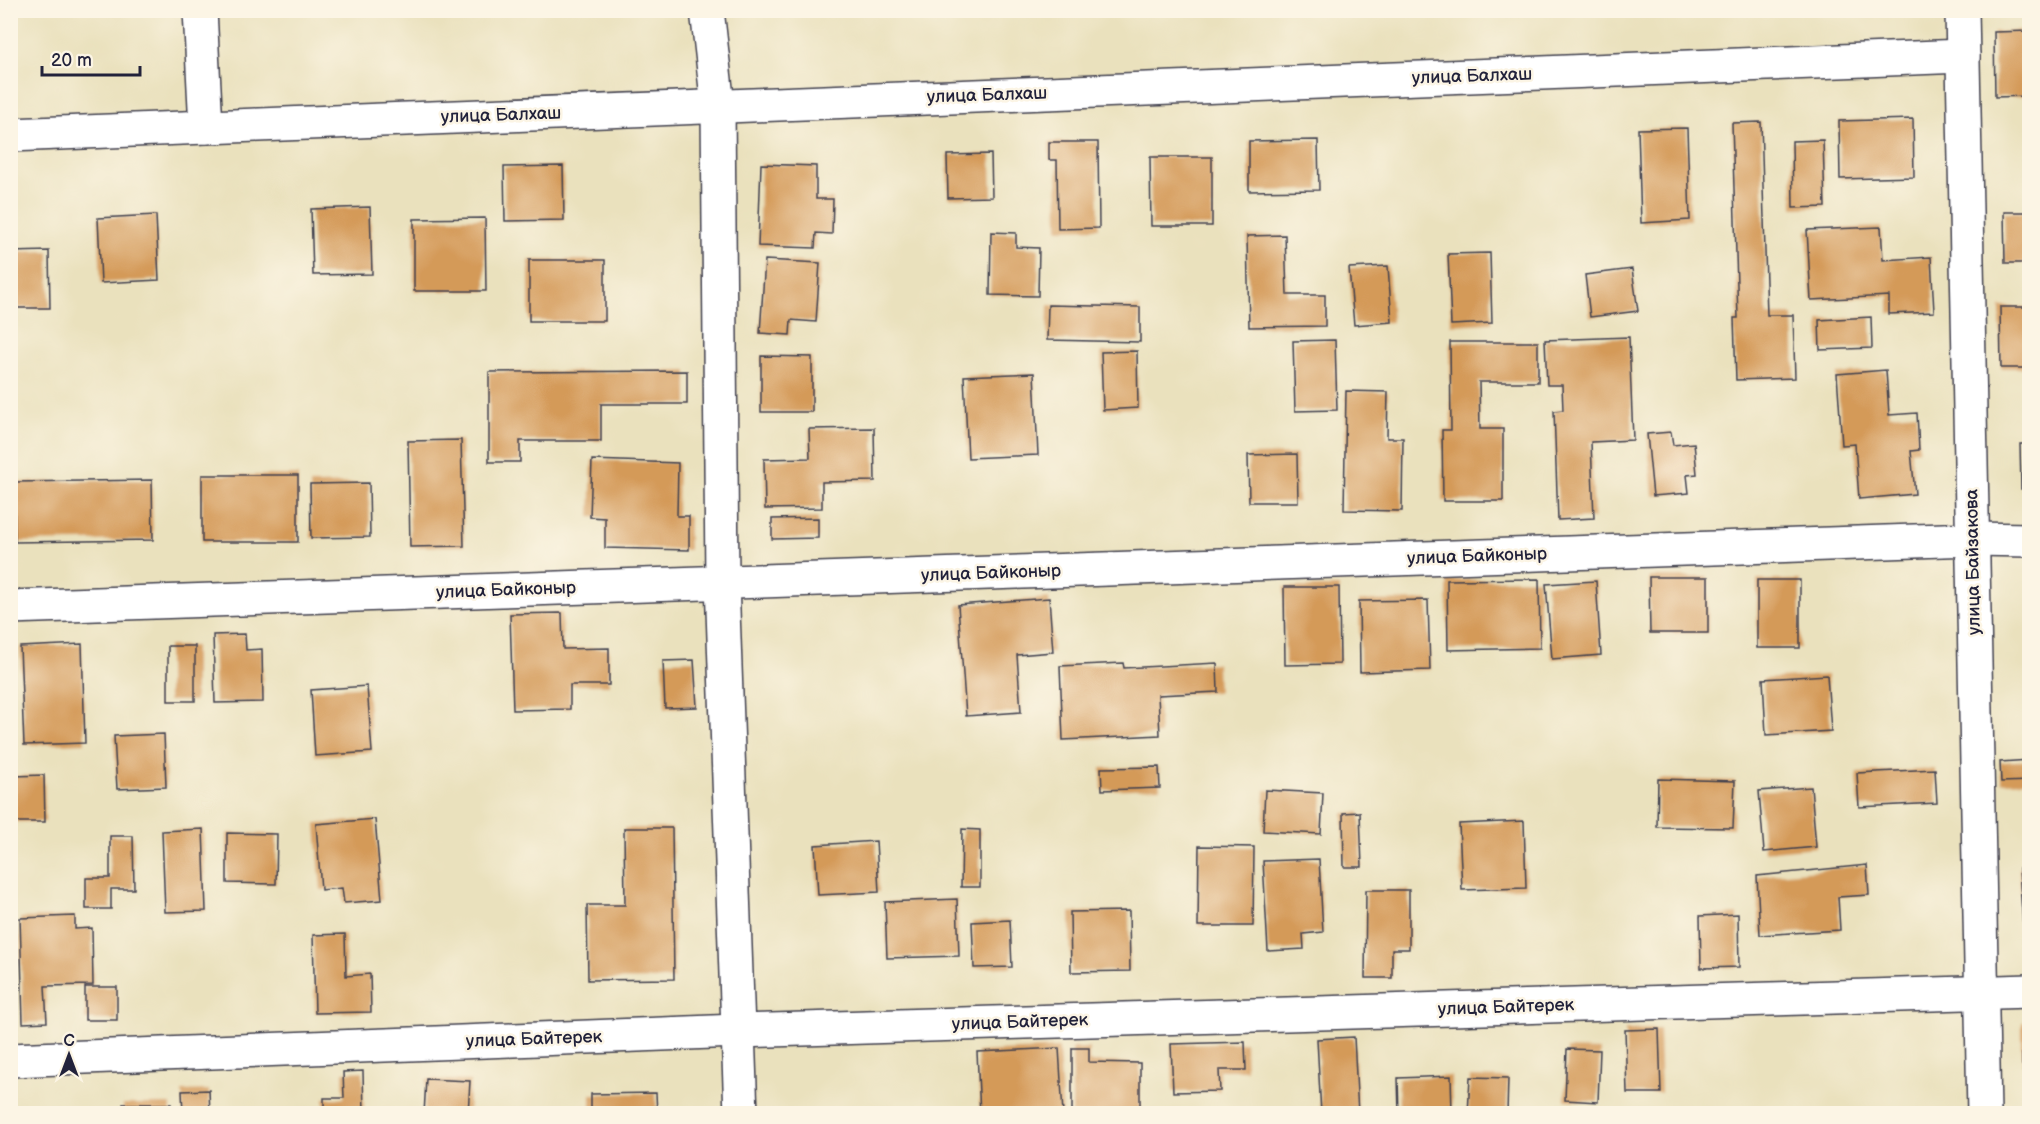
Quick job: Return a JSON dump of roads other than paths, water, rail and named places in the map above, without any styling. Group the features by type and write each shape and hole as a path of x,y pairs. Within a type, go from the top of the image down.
{"street":[{"path":"200,10 206,127"},
{"path":"707,10 718,106 722,582 741,1113"},
{"name":"улица Байзакова","path":"1962,10 1984,1113"},
{"name":"улица Балхаш","path":"10,135 1963,56"},
{"name":"улица Байконыр","path":"10,607 1972,539 2030,540"},
{"name":"улица Байтерек","path":"10,1060 737,1031 2030,991"}]}
